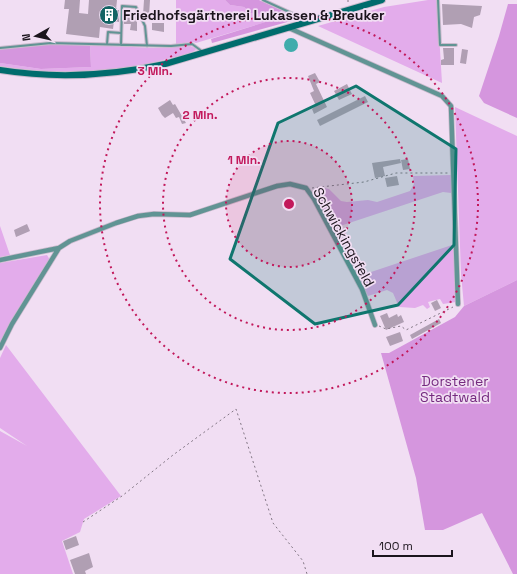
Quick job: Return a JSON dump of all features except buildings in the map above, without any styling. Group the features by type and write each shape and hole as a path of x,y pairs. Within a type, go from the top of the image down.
{"main road":[{"path":"0,70 27,74 101,75 146,68 204,53 382,0"}],"street":[{"path":"289,28 442,96 451,106 458,304"},
{"name":"Schwickingsfeld","path":"0,260 59,248 70,241 138,216 154,214 190,215 277,186 290,184 306,188 314,199 362,289 375,325"},
{"path":"0,348 12,324 59,248"}],"lane":[{"path":"263,0 298,16 306,23"},
{"path":"438,0 440,45 456,45"},
{"path":"121,45 122,6 136,7 145,26 147,46"},
{"path":"107,44 108,32 121,33"},
{"path":"0,48 51,43 147,46 192,44 204,53"}],"path":[{"path":"306,188 364,182 396,174 454,172"},
{"path":"375,325 386,329 401,326 406,330 458,304"},
{"path":"83,522 122,496 173,455 236,409 273,523 303,562 307,574"}],"highlighted area":[{"path":"356,86 456,149 454,245 398,305 315,324 230,259 278,123"}],"shaded area":[{"path":"176,0 225,0 230,5 244,7 251,13 269,15 276,19 196,43 176,44"},
{"path":"437,0 442,83 318,26 384,7"},
{"path":"291,38 296,40 298,45 296,50 291,52 286,50 284,45 286,40"},
{"path":"90,45 154,48 190,46 196,50 182,56 147,64 126,68 84,72 42,71 0,66 0,63 41,69 91,67"},
{"path":"455,107 517,136 517,280 464,306 461,274"},
{"path":"451,175 451,193 443,192 331,229 314,196 315,192 324,188 329,189 341,201 347,202 368,200 377,202 410,191 414,184 413,176"},
{"path":"0,226 10,255 0,257"},
{"path":"452,245 455,250 456,302 443,304 440,299 428,302 430,307 427,309 423,305 415,308 399,307 393,293 387,290 368,296 359,276"},
{"path":"47,255 50,260 0,344 0,263"},
{"path":"6,345 121,496 84,519 80,532 62,541 73,574 0,574 0,431 27,446 0,428 0,358"}],"green space":[{"path":"225,0 259,0 296,17 291,21 212,43 211,39 275,19 269,15 251,13 244,7 230,5"},
{"path":"508,4 517,4 517,118 484,103 479,96"},
{"path":"52,44 90,45 91,67 41,69 0,63 0,49"},
{"name":"Dorstener Stadtwald","path":"517,280 517,574 513,574 482,513 443,530 425,530 416,478 381,353 389,353 455,317 464,306"}],"place":[{"name":"Friedhofsgärtnerei Lukassen & Breuker","path":"109,15"}]}
